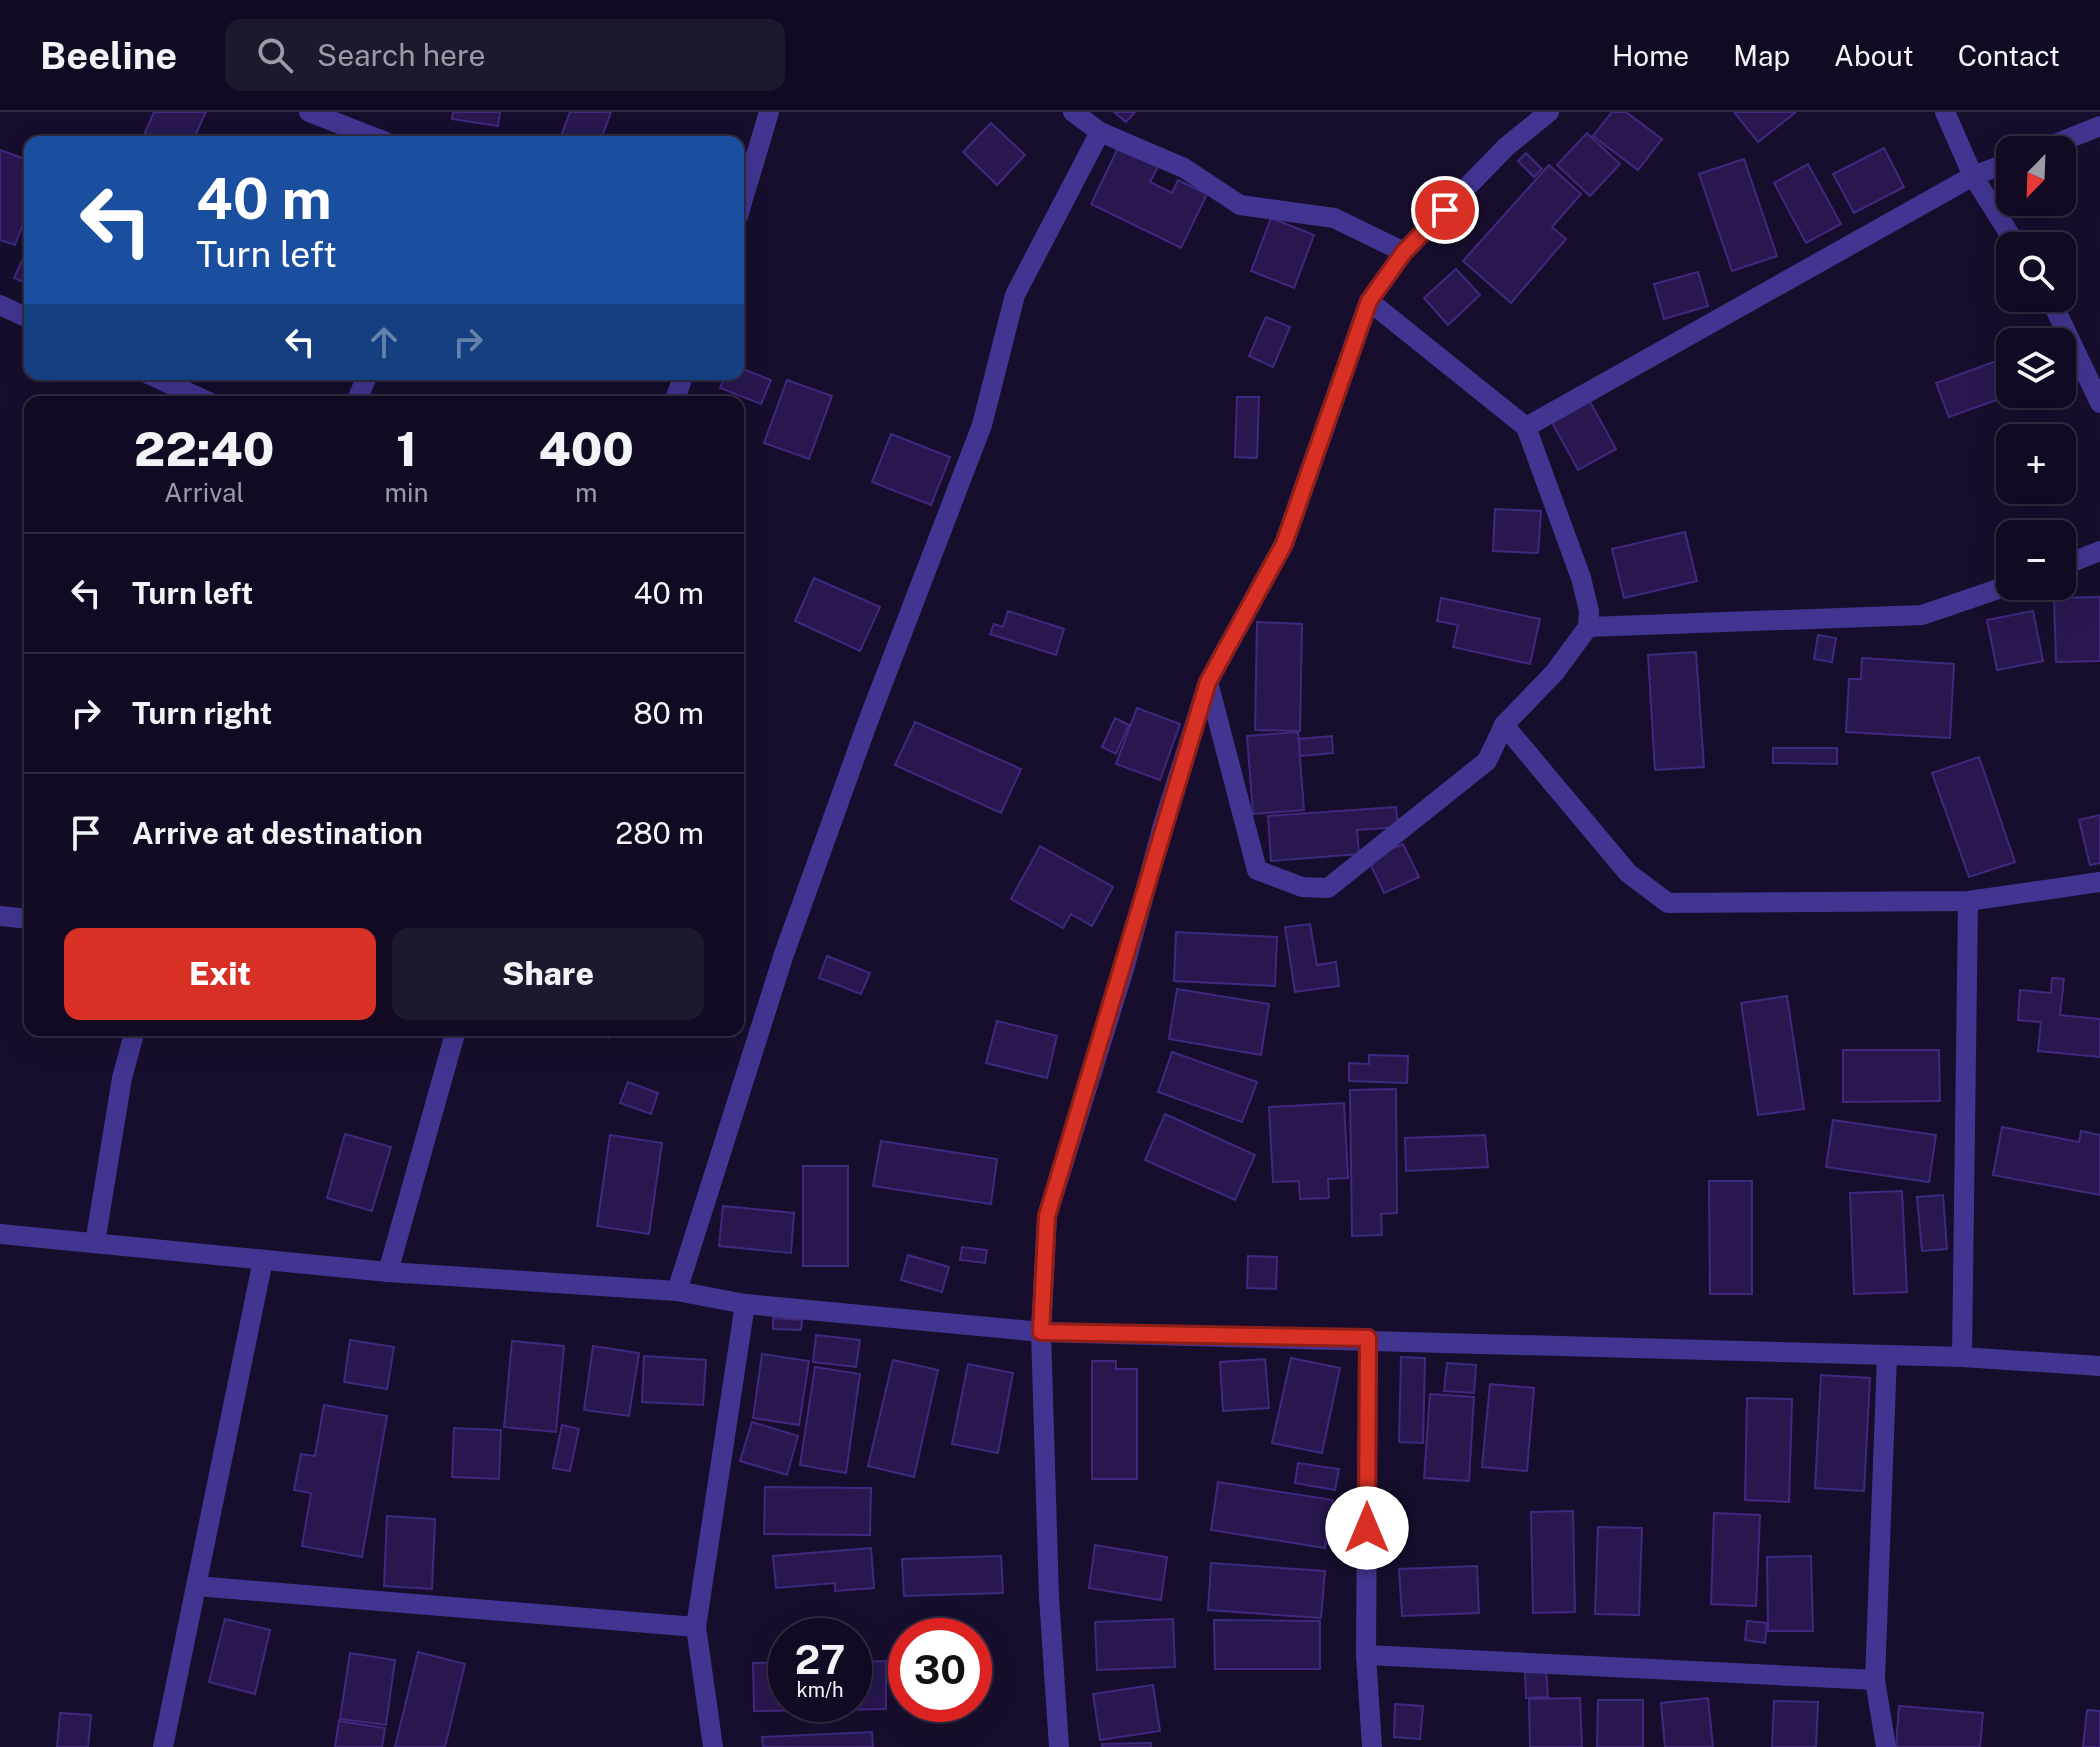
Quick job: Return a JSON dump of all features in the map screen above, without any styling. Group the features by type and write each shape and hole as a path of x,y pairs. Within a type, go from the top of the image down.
{"street":[{"path":"309,112 371,136"},
{"path":"1073,112 1100,132 1184,168 1240,205 1334,218 1404,252"},
{"path":"1059,1747 1049,1597 1041,1332 1047,1216 1208,682 1284,544 1369,301 1404,252 1506,147 1549,112"},
{"path":"1945,112 1973,176 2008,232"},
{"path":"744,190 762,114"},
{"path":"2075,136 2100,126"},
{"path":"677,1291 789,939 982,425 1015,295 1100,132"},
{"path":"1526,427 1973,176 1996,167"},
{"path":"1208,682 1257,870 1316,889 1328,888 1487,761 1504,725 1555,672 1588,627 1589,611 1581,578 1526,427 1369,301"},
{"path":"0,305 24,316"},
{"path":"2057,312 2100,403"},
{"path":"161,380 196,396"},
{"path":"2076,560 2100,551"},
{"path":"1588,627 1922,615 1996,590"},
{"path":"1504,725 1628,873 1668,903 1968,901 2100,882"},
{"path":"1962,1357 1968,901"},
{"path":"0,916 24,918"},
{"path":"95,1243 122,1078 133,1036"},
{"path":"388,1272 454,1036"},
{"path":"0,1234 388,1272 677,1291 745,1304 1041,1332 1368,1338 1962,1357 2100,1366"},
{"path":"163,1747 263,1260"},
{"path":"713,1747 696,1627 745,1304"},
{"path":"1368,1338 1366,1655 1372,1747"},
{"path":"1886,1747 1875,1680 1887,1355"},
{"path":"196,1586 696,1627"},
{"path":"1366,1655 1875,1680"}],"building":[{"path":"154,112 206,112 195,136 144,136"},
{"path":"453,112 500,112 498,126 452,119"},
{"path":"570,112 611,112 602,136 561,136"},
{"path":"1114,112 1135,112 1126,122"},
{"path":"1612,112 1626,112 1662,139 1638,170 1593,136"},
{"path":"1734,112 1794,112 1795,113 1758,142"},
{"path":"991,123 1025,155 997,185 963,152"},
{"path":"1587,133 1620,164 1590,196 1557,165"},
{"path":"1119,146 1159,165 1150,182 1172,193 1178,180 1207,194 1181,248 1091,204"},
{"path":"1884,148 1904,187 1854,213 1833,174"},
{"path":"0,150 24,159 24,221 15,245 0,240"},
{"path":"1526,153 1542,169 1534,177 1518,161"},
{"path":"1744,159 1777,256 1732,271 1699,174"},
{"path":"1808,164 1841,224 1806,243 1774,183"},
{"path":"1549,165 1581,194 1552,227 1566,239 1511,303 1463,261"},
{"path":"1271,218 1314,235 1294,288 1251,271"},
{"path":"24,257 24,282 14,278"},
{"path":"1456,269 1480,295 1448,325 1424,298"},
{"path":"1698,272 1708,306 1664,319 1654,284"},
{"path":"1266,317 1290,327 1273,367 1249,356"},
{"path":"1996,361 1996,400 1949,417 1936,383"},
{"path":"744,369 771,380 761,404 720,388 723,380 744,380"},
{"path":"787,380 832,396 809,459 764,443"},
{"path":"1587,396 1616,449 1578,470 1549,417"},
{"path":"1237,397 1259,397 1257,458 1235,457"},
{"path":"891,434 950,457 931,505 872,482"},
{"path":"1495,509 1541,511 1538,553 1493,551"},
{"path":"1685,532 1697,581 1624,598 1612,549"},
{"path":"814,578 880,607 860,651 795,621"},
{"path":"2100,597 2100,661 2056,662 2054,600 2076,600 2076,598"},
{"path":"1441,598 1540,619 1530,664 1453,647 1458,625 1437,621"},
{"path":"1008,611 1064,629 1056,655 990,634 994,624 1003,627"},
{"path":"2033,611 2043,661 1997,670 1987,620"},
{"path":"1257,622 1302,624 1300,731 1255,730"},
{"path":"1818,635 1836,638 1832,662 1814,659"},
{"path":"1696,652 1704,767 1655,770 1648,655"},
{"path":"1862,658 1954,664 1950,738 1846,732 1849,679 1861,679"},
{"path":"1137,708 1180,724 1160,780 1116,764"},
{"path":"1115,718 1129,725 1116,754 1102,747"},
{"path":"915,722 1021,769 1001,813 895,765"},
{"path":"1298,732 1304,810 1253,814 1247,736"},
{"path":"1332,736 1333,753 1300,756 1299,739"},
{"path":"1773,748 1837,748 1837,764 1773,763"},
{"path":"1979,757 2015,862 1969,877 1932,773"},
{"path":"1396,807 1398,827 1357,830 1359,854 1271,861 1268,816"},
{"path":"2100,815 2100,863 2090,865 2079,820"},
{"path":"1403,844 1419,877 1384,893 1368,859"},
{"path":"1040,846 1113,887 1092,926 1071,914 1063,928 1011,899"},
{"path":"1310,924 1317,965 1336,962 1339,986 1295,992 1285,927"},
{"path":"1176,932 1277,937 1275,986 1174,981"},
{"path":"827,956 870,973 861,994 819,978"},
{"path":"2052,978 2064,979 2060,1015 2100,1019 2100,1057 2038,1051 2041,1022 2018,1020 2020,990 2051,993"},
{"path":"1177,989 1269,1004 1261,1055 1169,1039"},
{"path":"1787,996 1804,1109 1758,1115 1741,1003"},
{"path":"997,1021 1057,1036 1047,1078 986,1063"},
{"path":"1843,1050 1939,1050 1940,1101 1843,1102"},
{"path":"1172,1052 1257,1082 1242,1122 1158,1092"},
{"path":"1369,1055 1408,1056 1407,1083 1349,1081 1349,1063 1369,1064"},
{"path":"628,1082 658,1093 651,1114 620,1103"},
{"path":"1396,1089 1397,1213 1381,1214 1382,1235 1352,1236 1350,1090"},
{"path":"1344,1103 1348,1178 1328,1179 1329,1198 1300,1199 1299,1181 1273,1182 1269,1107"},
{"path":"1165,1114 1255,1155 1235,1200 1145,1160"},
{"path":"1833,1120 1936,1135 1929,1182 1826,1167"},
{"path":"2002,1127 2079,1142 2081,1131 2100,1135 2100,1195 1993,1175"},
{"path":"345,1134 391,1147 372,1211 327,1198"},
{"path":"610,1135 662,1143 649,1234 597,1226"},
{"path":"1485,1135 1488,1167 1406,1171 1405,1138"},
{"path":"881,1141 997,1159 991,1204 873,1186"},
{"path":"803,1166 848,1166 848,1266 803,1266"},
{"path":"1709,1181 1752,1181 1752,1294 1710,1294"},
{"path":"1902,1191 1907,1292 1854,1294 1850,1193"},
{"path":"1943,1195 1947,1249 1922,1251 1917,1197"},
{"path":"723,1206 794,1213 791,1253 719,1246"},
{"path":"962,1247 987,1250 985,1263 960,1260"},
{"path":"908,1255 949,1267 942,1292 901,1280"},
{"path":"1248,1256 1277,1257 1276,1289 1247,1288"},
{"path":"773,1318 802,1320 801,1330 773,1329"},
{"path":"816,1335 860,1340 856,1367 813,1362"},
{"path":"350,1340 394,1347 387,1389 344,1382"},
{"path":"512,1341 564,1346 556,1432 504,1427"},
{"path":"593,1346 639,1353 629,1416 584,1410"},
{"path":"762,1354 809,1361 799,1425 753,1418"},
{"path":"644,1356 706,1360 703,1405 642,1402"},
{"path":"1401,1357 1425,1358 1423,1443 1399,1442"},
{"path":"1291,1358 1340,1368 1322,1453 1272,1443"},
{"path":"1265,1359 1269,1408 1223,1411 1220,1362"},
{"path":"893,1360 938,1370 914,1477 868,1466"},
{"path":"1092,1361 1116,1361 1116,1369 1137,1369 1137,1479 1092,1479"},
{"path":"1447,1363 1476,1365 1474,1393 1444,1391"},
{"path":"968,1364 1013,1373 998,1453 952,1444"},
{"path":"815,1367 860,1374 846,1473 800,1465"},
{"path":"1821,1375 1870,1378 1864,1491 1815,1488"},
{"path":"1490,1384 1534,1388 1527,1471 1482,1467"},
{"path":"1430,1394 1474,1397 1469,1481 1424,1478"},
{"path":"1747,1398 1792,1399 1789,1502 1745,1500"},
{"path":"324,1405 387,1416 362,1557 302,1546 311,1493 294,1490 301,1454 315,1456"},
{"path":"752,1422 798,1436 787,1475 740,1461"},
{"path":"562,1425 579,1429 570,1471 553,1468"},
{"path":"454,1428 501,1430 499,1479 452,1477"},
{"path":"1298,1463 1339,1469 1335,1490 1295,1483"},
{"path":"1218,1482 1333,1500 1325,1548 1211,1530"},
{"path":"765,1487 871,1488 870,1535 764,1534"},
{"path":"1573,1511 1575,1612 1533,1613 1531,1512"},
{"path":"1714,1513 1760,1515 1756,1606 1711,1604"},
{"path":"387,1516 435,1519 432,1589 384,1586"},
{"path":"1598,1527 1642,1528 1639,1615 1595,1614"},
{"path":"1095,1545 1167,1557 1161,1600 1089,1588"},
{"path":"871,1548 874,1588 835,1591 835,1583 776,1588 773,1556"},
{"path":"1001,1556 1003,1593 904,1596 902,1559"},
{"path":"1811,1556 1813,1631 1768,1631 1767,1557"},
{"path":"1211,1563 1325,1571 1321,1618 1208,1610"},
{"path":"1477,1566 1479,1613 1402,1616 1399,1569"},
{"path":"225,1619 270,1630 255,1694 209,1682"},
{"path":"1173,1619 1175,1667 1097,1670 1095,1622"},
{"path":"1214,1620 1320,1621 1320,1669 1215,1669"},
{"path":"1747,1621 1767,1623 1765,1643 1745,1640"},
{"path":"418,1652 465,1664 445,1747 395,1747"},
{"path":"350,1653 395,1660 386,1725 340,1719"},
{"path":"872,1661 886,1661 886,1709 872,1709"},
{"path":"753,1663 768,1663 768,1711 754,1711"},
{"path":"1546,1669 1548,1697 1526,1698 1525,1670"},
{"path":"1153,1685 1160,1731 1100,1740 1093,1694"},
{"path":"1580,1698 1582,1747 1530,1747 1529,1699"},
{"path":"1708,1698 1713,1747 1665,1747 1661,1703"},
{"path":"1598,1700 1643,1700 1643,1747 1597,1747"},
{"path":"1774,1701 1818,1702 1816,1747 1772,1747"},
{"path":"1395,1704 1423,1706 1420,1739 1394,1737"},
{"path":"1899,1706 1983,1713 1980,1747 1896,1747"},
{"path":"2087,1710 2100,1711 2100,1747 2083,1747"},
{"path":"60,1713 91,1715 88,1747 57,1747"},
{"path":"339,1721 385,1728 382,1747 335,1747"},
{"path":"872,1732 873,1747 763,1747 762,1737"},
{"path":"1151,1743 1151,1747 1102,1747 1102,1744"}],"route":[{"path":"1367,1528 1368,1338 1041,1332 1047,1216 1124,969 1163,825 1208,682 1284,544 1369,301 1404,252 1445,210"}]}
